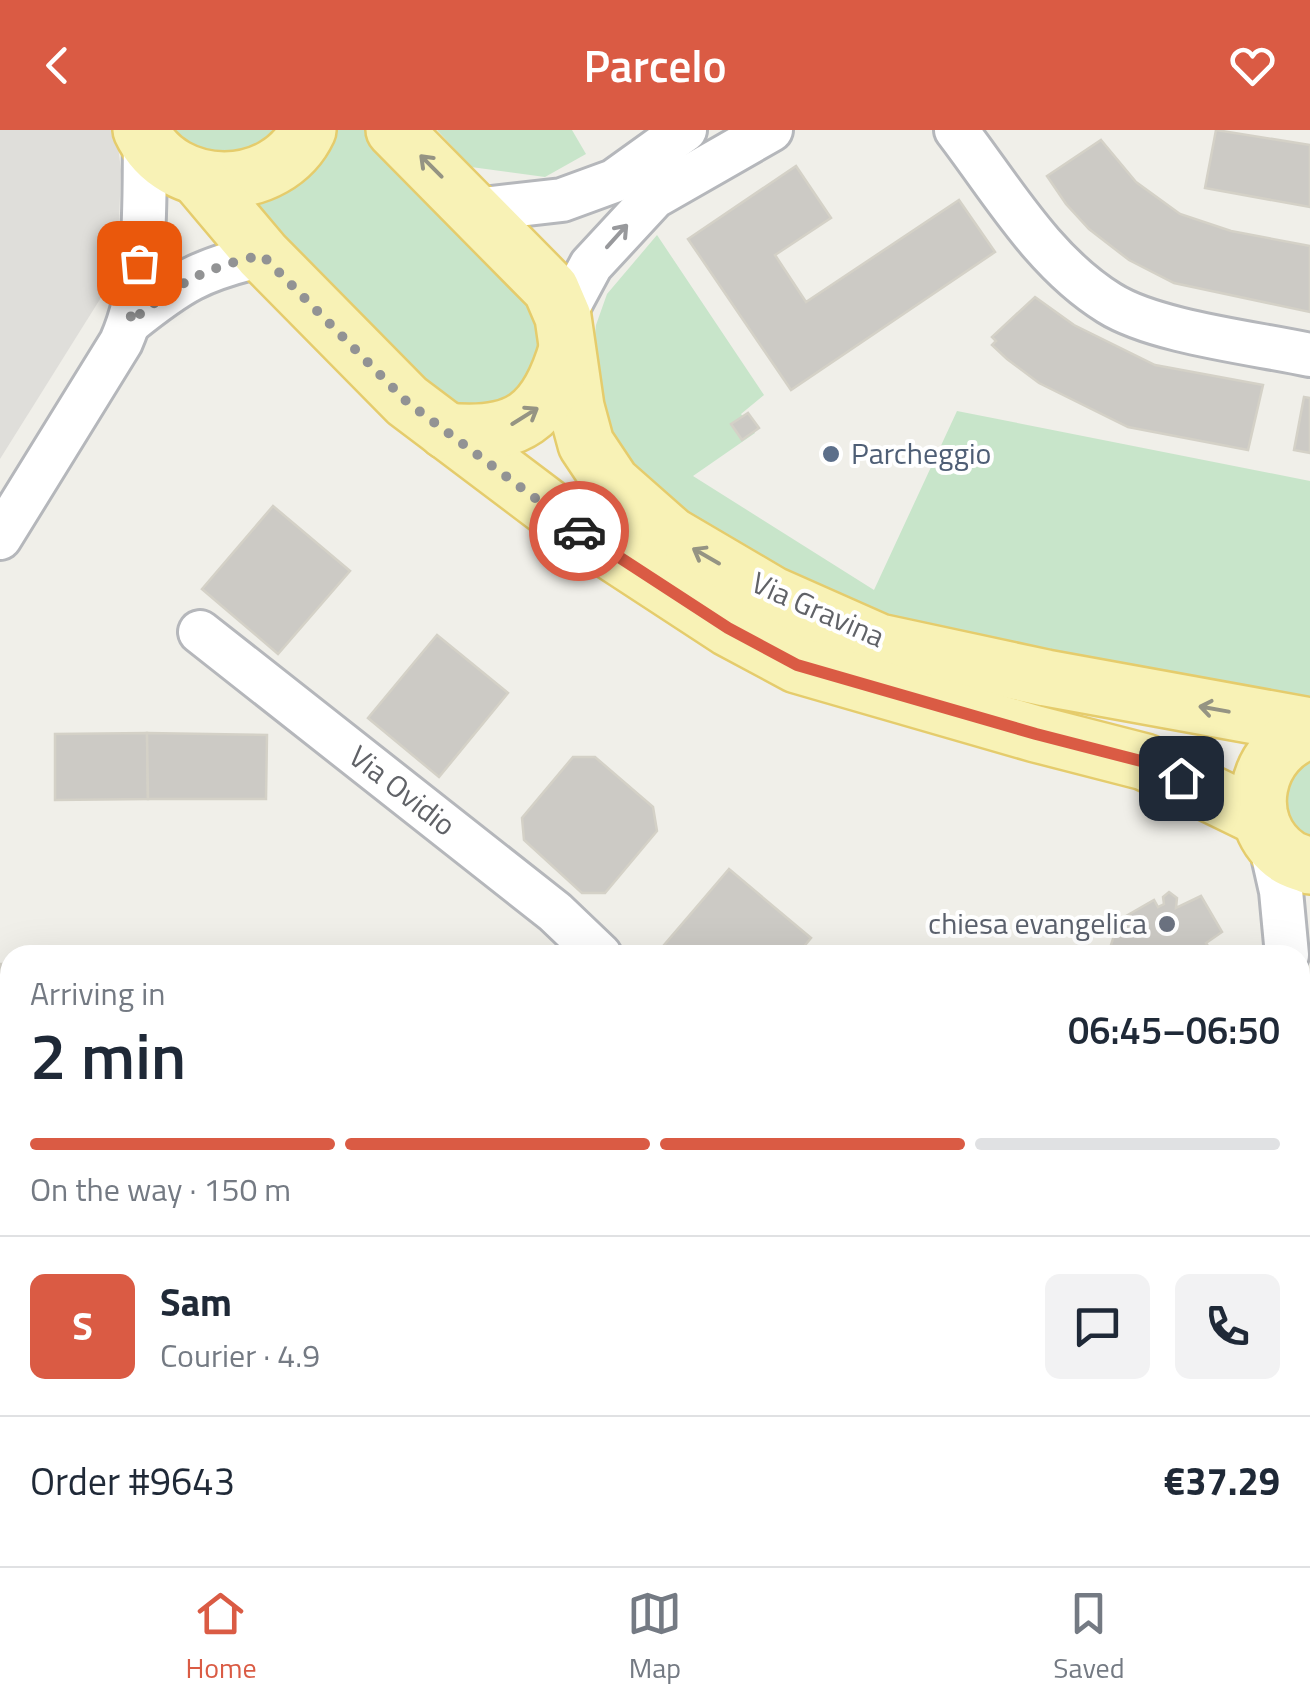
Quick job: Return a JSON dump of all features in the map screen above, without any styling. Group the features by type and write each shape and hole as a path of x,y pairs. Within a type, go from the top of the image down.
{"main road":[{"path":"198,178 228,181 259,175 286,160 308,130"},
{"name":"Via Gravina","path":"394,130 552,289 565,333 586,444 612,483 671,535 773,595 879,642 1310,729"},
{"name":"Via Gravina","path":"143,135 177,169 198,178 262,255 407,402 578,530 728,628 797,665 1145,762 1280,841"},
{"path":"446,430 475,434 505,428 536,412 556,385 565,333"},
{"path":"1280,841 1258,789 1265,766 1280,747 1310,729"}],"street":[{"path":"474,210 562,200 614,181 685,130"},
{"path":"565,333 591,265 654,196 771,130"},
{"path":"956,130 1047,251 1109,303 1152,322 1310,355"},
{"path":"130,322 143,234 143,135"},
{"path":"0,538 130,322 175,286 213,266 262,255"},
{"name":"Via Ovidio","path":"200,632 556,912 590,945"},
{"path":"1280,841 1286,945"},
{"path":"556,912 556,945"}],"shaded area":[{"path":"0,130 116,130 121,170 117,272 0,459"}],"green space":[{"path":"166,130 286,130 268,148 220,161"},
{"path":"322,130 375,130 540,299 545,353 518,398 457,414 232,195"},
{"path":"437,130 572,130 586,154 545,177 471,167"},
{"path":"657,235 764,395 741,414 755,433 693,476 874,590 957,411 1310,481 1310,698 1002,646 837,603 675,509 637,473 618,444 590,377 596,325 607,294"},
{"path":"1310,753 1310,845 1286,828 1281,780"}],"building":[{"path":"1216,130 1310,145 1310,207 1205,188"},
{"path":"1101,140 1136,182 1180,214 1231,231 1310,246 1310,312 1174,283 1129,260 1089,229 1047,176"},
{"path":"796,166 831,218 775,255 806,302 959,200 995,252 791,390 688,239"},
{"path":"1035,297 1074,325 1155,365 1263,385 1248,450 1128,427 1039,383 992,345 996,341 992,337"},
{"path":"1304,397 1310,398 1310,453 1294,450"},
{"path":"748,413 759,428 742,440 731,424"},
{"path":"273,506 350,571 278,654 202,589"},
{"path":"437,635 508,693 439,777 368,718"},
{"path":"147,733 148,799 55,800 55,734"},
{"path":"147,733 267,735 266,799 148,799"},
{"path":"573,757 595,757 653,807 657,831 605,893 582,893 524,840 522,818"},
{"path":"729,869 811,938 805,945 664,945"},
{"name":"chiesa evangelica","path":"1169,892 1177,898 1176,908 1201,896 1222,932 1207,945 1111,945 1119,920 1154,900 1158,907 1164,904 1163,897"}],"way so far":[{"path":"139,263 130,322 175,286 213,266 262,255 407,402 579,531"}],"place":[{"name":"Parcheggio","path":"831,454"},
{"name":"chiesa evangelica","path":"1167,924"}],"route":[{"path":"579,531 728,628 797,665 1145,762 1181,778"}]}
